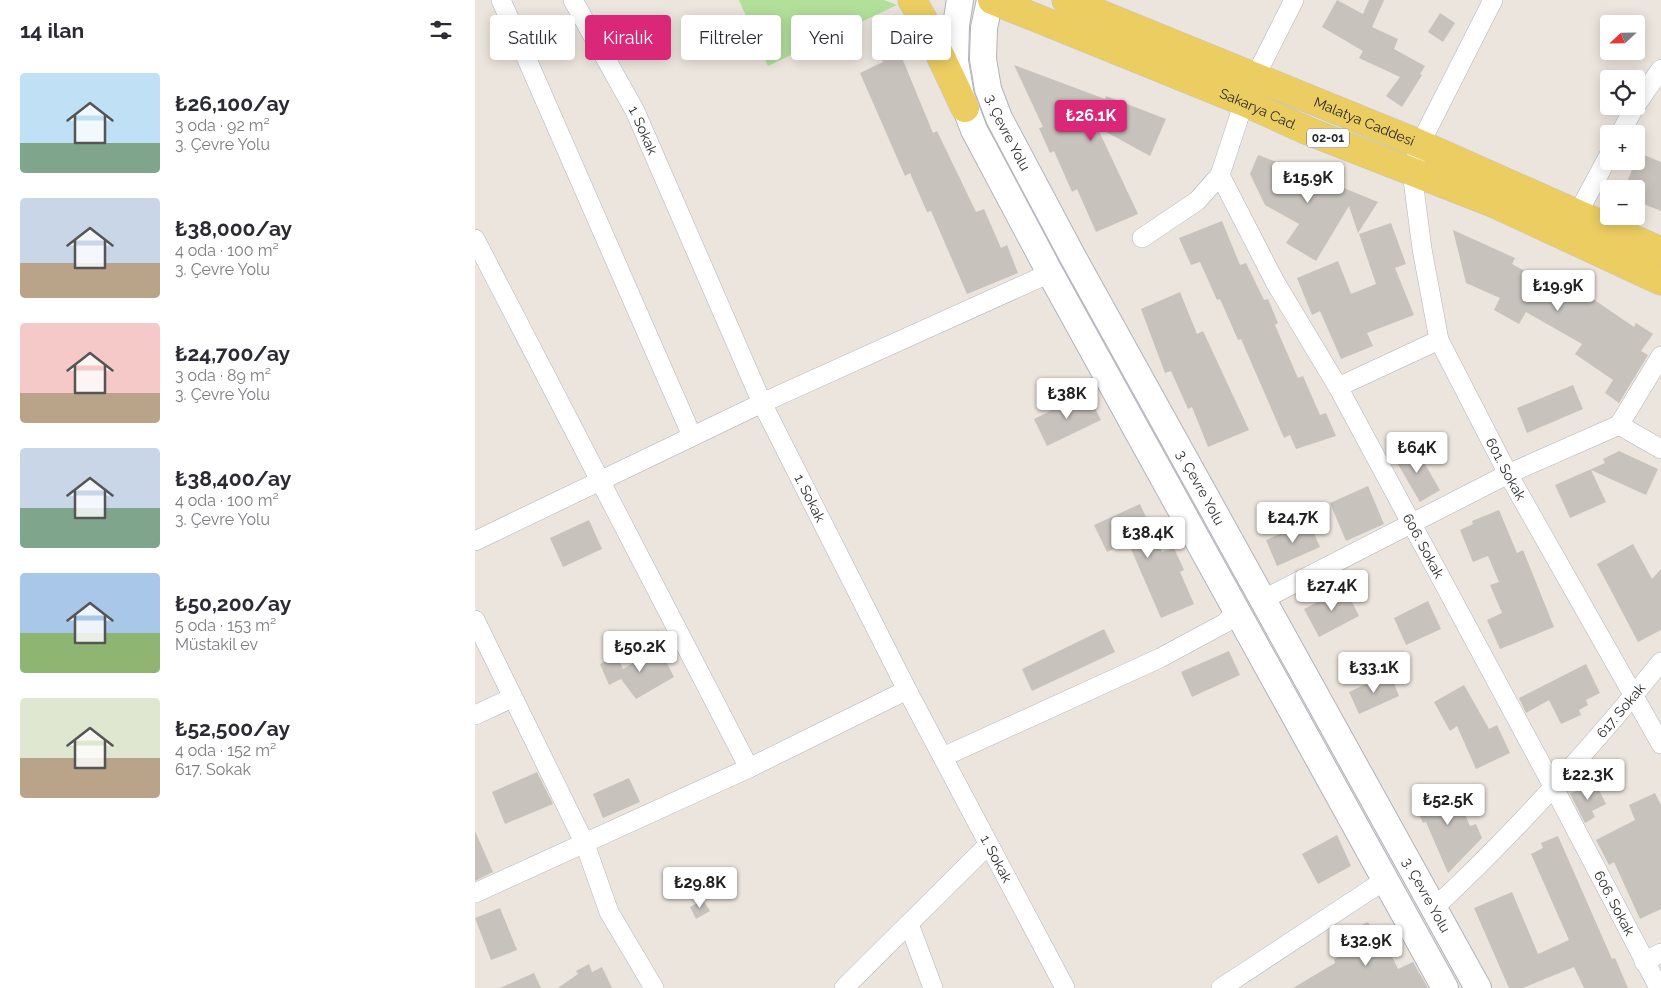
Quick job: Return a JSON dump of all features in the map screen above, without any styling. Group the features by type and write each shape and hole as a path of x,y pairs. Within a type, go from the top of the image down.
{"main road":[{"path":"912,0 923,18 965,108"},
{"name":"3. Çevre Yolu","path":"960,0 956,25 955,55 965,108 974,130 1050,273 1445,988"},
{"name":"3. Çevre Yolu","path":"991,0 983,28 983,59 988,89 999,118 1478,988"},
{"name":"Sakarya Cad.","path":"991,0 1244,102 1308,131 1495,204 1661,281"},
{"name":"Malatya Caddesi","path":"1066,0 1420,144 1578,212 1661,251"}],"street":[{"path":"501,0 692,436"},
{"name":"1. Sokak","path":"573,0 635,111 762,403 907,690 1065,988"},
{"path":"1255,77 1294,0"},
{"path":"1411,172 1420,144 1493,0"},
{"path":"1645,93 1661,69"},
{"path":"1142,238 1197,201 1220,175 1244,102"},
{"path":"1578,212 1601,170"},
{"name":"601. Sokak","path":"1411,172 1422,249 1439,340 1508,474 1661,744"},
{"name":"606. Sokak","path":"1220,175 1275,282 1337,387 1409,524 1554,788 1659,988"},
{"path":"475,239 749,768"},
{"path":"475,541 762,403 1050,273"},
{"path":"1337,387 1439,340"},
{"path":"1263,600 1508,474 1619,425 1661,356"},
{"path":"1619,425 1661,449"},
{"path":"943,757 1160,658 1225,623 1237,611"},
{"path":"475,620 585,844 609,912 654,988"},
{"name":"617. Sokak","path":"1434,908 1483,863 1554,788 1661,662"},
{"path":"475,893 749,768 907,690"},
{"path":"475,715 512,698"},
{"path":"844,988 988,845"},
{"path":"1221,988 1385,880"},
{"path":"909,924 933,988"},
{"path":"1644,962 1661,953"}],"green space":[{"path":"739,0 884,0 897,5 872,15 872,17 862,22 862,15 791,15 791,55 781,60 781,15 746,15"},
{"path":"765,60 781,60 768,66"}],"building":[{"path":"1337,0 1363,14 1369,0 1384,0 1372,27 1398,39 1394,49 1425,66 1420,74 1422,75 1402,107 1386,96 1400,77 1359,58 1363,51 1322,27"},
{"path":"1440,13 1455,23 1443,42 1428,32"},
{"path":"882,60 903,60 933,133 937,131 976,212 984,209 1001,248 1007,245 1018,273 967,294 931,211 927,212 910,173 905,176 860,73 883,62"},
{"path":"1014,65 1105,99 1106,96 1166,119 1150,156 1097,127 1138,214 1096,232 1077,189 1072,192 1054,151 1050,153 1039,128 1043,127"},
{"path":"1258,155 1378,202 1358,233 1349,206 1316,261 1286,243 1299,224 1265,205 1250,174"},
{"path":"1645,155 1661,162 1661,211 1645,205 1645,180 1628,180 1632,170 1645,170"},
{"path":"1222,221 1240,265 1246,263 1264,300 1268,299 1278,323 1275,325 1298,378 1303,376 1320,415 1326,413 1336,436 1296,449 1290,435 1284,438 1241,339 1238,340 1220,299 1217,300 1200,262 1191,265 1179,238"},
{"path":"1391,223 1406,264 1395,268 1414,315 1367,333 1373,346 1341,359 1320,311 1312,315 1297,278 1338,261 1351,294 1376,284 1359,234"},
{"path":"1453,230 1515,258 1512,264 1545,282 1550,275 1589,299 1590,297 1634,327 1636,323 1653,334 1641,351 1648,355 1619,403 1605,393 1613,380 1575,354 1582,344 1526,312 1519,324 1494,310 1500,298 1466,283"},
{"path":"1180,292 1197,334 1203,331 1249,430 1208,447 1192,407 1188,409 1171,371 1165,373 1141,309"},
{"path":"1573,385 1583,409 1527,433 1517,408"},
{"path":"1087,393 1101,420 1047,446 1034,419"},
{"path":"1415,447 1440,490 1420,502 1395,459"},
{"path":"1619,451 1658,469 1646,495 1591,470 1606,502 1570,518 1555,485 1605,463 1603,459"},
{"path":"1368,486 1384,524 1346,541 1330,503"},
{"path":"1140,504 1162,552 1174,548 1184,570 1180,572 1194,604 1161,618 1128,542 1107,552 1094,525"},
{"path":"1499,510 1517,553 1523,550 1554,627 1500,649 1487,620 1502,613 1490,585 1499,582 1488,556 1473,562 1460,530 1473,524 1472,521"},
{"path":"589,520 602,549 563,567 550,538"},
{"path":"1309,522 1320,547 1277,566 1266,540"},
{"path":"1633,544 1652,579 1661,569 1661,630 1638,642 1597,564"},
{"path":"1345,588 1359,616 1319,637 1304,609"},
{"path":"1428,601 1441,629 1406,645 1394,618"},
{"path":"1104,629 1115,652 1032,691 1022,669"},
{"path":"659,647 674,677 636,699 621,679 609,685 600,664 617,656 623,669"},
{"path":"1229,651 1240,675 1192,697 1181,672"},
{"path":"1586,664 1600,693 1586,700 1588,705 1579,710 1581,715 1561,724 1549,700 1526,713 1519,698"},
{"path":"1390,673 1399,696 1359,714 1349,692"},
{"path":"1464,685 1489,729 1497,725 1510,753 1476,769 1457,726 1450,731 1434,702"},
{"path":"537,772 553,804 505,824 492,792"},
{"path":"629,778 640,802 603,818 593,794"},
{"path":"1595,782 1606,804 1592,811 1595,817 1585,823 1570,794"},
{"path":"1452,785 1470,826 1476,824 1482,838 1448,873 1426,822 1423,823 1413,802"},
{"path":"1655,793 1661,805 1661,909 1640,919 1614,862 1609,865 1596,840 1635,820 1629,805"},
{"path":"475,831 493,872 475,881"},
{"path":"1337,835 1351,866 1318,884 1302,854"},
{"path":"1558,836 1612,959 1615,958 1628,988 1584,988 1574,967 1523,988 1509,988 1474,908 1512,892 1538,954 1569,940 1531,854 1543,848 1541,843"},
{"path":"703,900 710,911 696,919 690,907"},
{"path":"500,908 517,950 491,960 475,918"},
{"path":"1368,922 1375,936 1381,934 1398,969 1413,962 1428,988 1293,988 1335,963 1334,959 1356,950 1347,932"},
{"path":"589,964 592,972 602,967 612,988 558,988 578,974 576,971"},
{"path":"534,973 541,988 500,988"}]}
